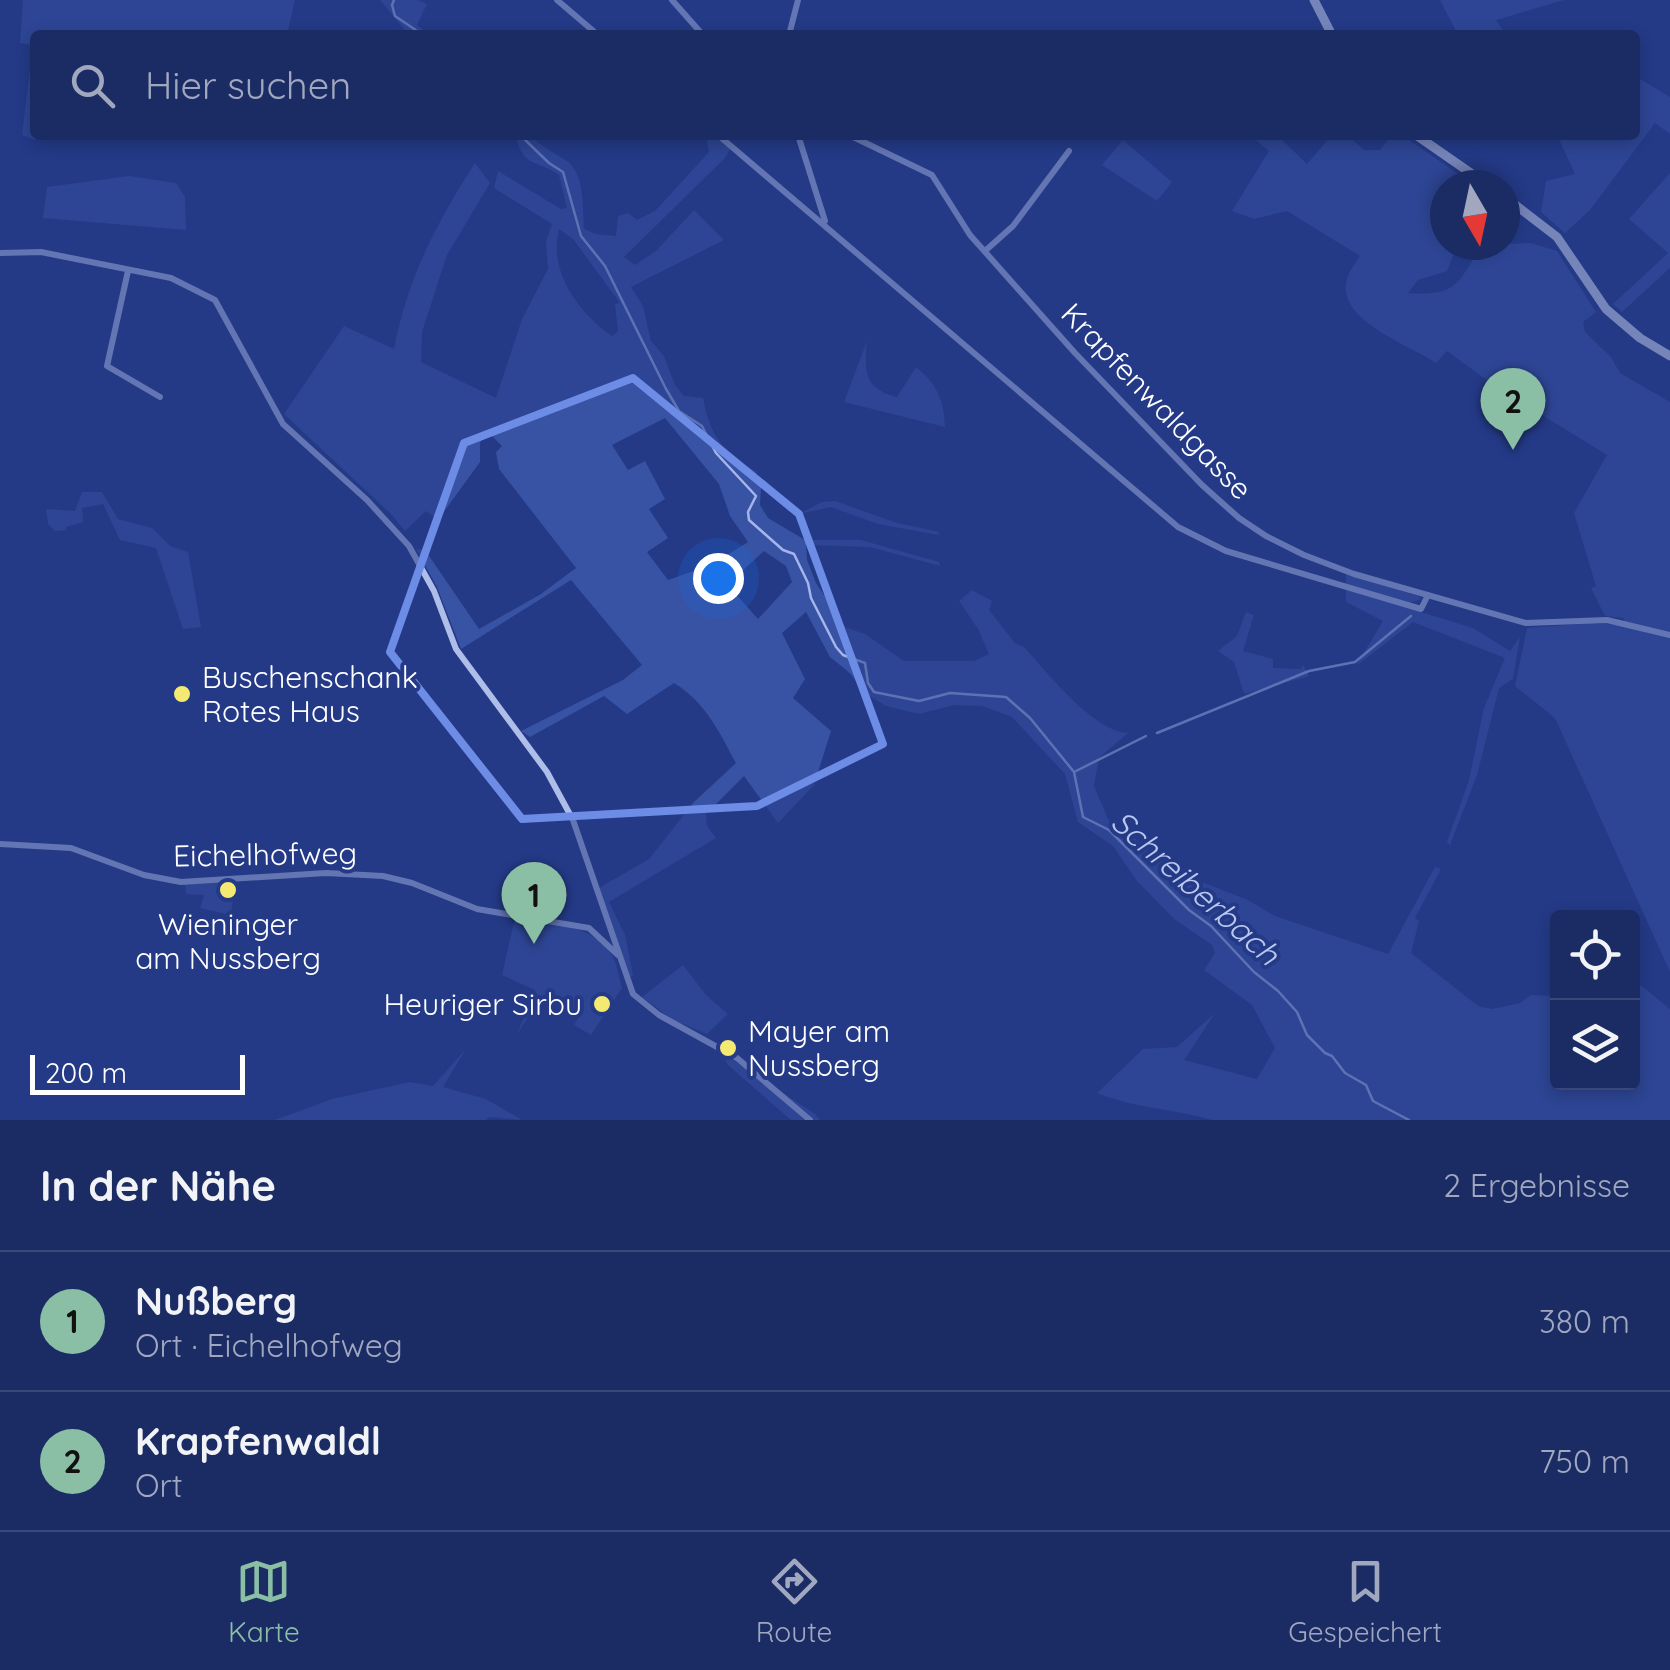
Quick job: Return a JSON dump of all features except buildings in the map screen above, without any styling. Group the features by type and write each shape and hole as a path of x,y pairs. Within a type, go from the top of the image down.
{"street":[{"path":"556,0 592,30"},
{"path":"672,0 699,30"},
{"path":"790,30 798,0"},
{"path":"1314,0 1329,30"},
{"path":"724,140 1139,496 1191,536 1421,609 1428,596"},
{"path":"800,140 827,227"},
{"name":"Krapfenwaldgasse","path":"860,140 927,171 946,193 966,229 1127,408 1240,518 1280,543 1322,563 1526,624 1607,620 1670,635"},
{"path":"1423,140 1466,170"},
{"path":"985,250 1013,226 1069,151"},
{"path":"1520,208 1557,236 1602,306 1640,338 1670,356"},
{"path":"0,253 41,252 171,278 215,300 283,424 367,500 410,546 434,590 456,649 539,760 569,811 628,985 644,1005 738,1058 810,1120"},
{"path":"128,271 107,366 160,397"},
{"name":"Eichelhofweg","path":"0,844 72,848 144,876 180,882 374,874 412,883 477,909 589,928"},
{"path":"604,914 600,924 589,928 620,958"}],"highlighted area":[{"path":"633,378 799,514 883,744 757,806 522,819 390,652 464,443"}],"shaded area":[{"path":"23,0 295,0 288,30 30,30 30,45 20,43"},
{"path":"380,0 418,0 427,4 417,25 424,30 405,30"},
{"path":"1440,0 1564,0 1496,20 1503,30 1455,30"},
{"path":"30,70 30,138 22,135"},
{"path":"1640,79 1670,97 1670,134 1655,123 1590,210 1565,233 1541,212 1546,181 1575,174 1559,140 1640,140"},
{"path":"517,140 536,140 571,165 582,191 584,229 616,236 618,216 628,213 637,220 655,211 709,152 707,140 720,140 730,149 624,257 635,265 656,251 694,210 724,240 631,287 643,306 651,341 664,356 675,385 684,396 703,398 720,442 735,458 756,471 760,505 768,518 805,540 861,540 939,562 940,566 870,547 806,545 816,583 845,627 865,634 904,661 974,661 989,654 959,601 972,590 992,601 989,610 1015,643 1024,647 1072,699 1101,723 1128,733 1099,758 1094,786 1108,819 1186,876 1248,900 1275,916 1388,954 1435,867 1441,869 1415,918 1419,921 1411,953 1478,1006 1492,1009 1520,1003 1531,995 1550,996 1550,1090 1640,1090 1640,985 1670,1009 1670,1120 1212,1120 1097,1093 1143,1049 1177,1047 1215,1013 1184,1060 1257,1079 1275,1048 1252,1005 1204,970 1215,953 1212,945 1174,919 1137,881 1113,846 1078,822 1065,774 1012,717 982,706 954,705 919,714 886,706 863,692 851,674 830,657 806,612 782,633 805,679 793,698 831,731 814,785 778,823 744,776 706,814 707,826 716,838 609,902 625,935 633,975 629,978 599,888 649,859 694,802 736,763 717,728 695,699 674,683 627,714 604,696 530,737 521,731 623,680 642,665 571,580 461,649 437,587 416,549 425,550 479,629 541,594 576,568 499,469 496,452 502,446 487,431 480,443 480,462 443,513 437,519 426,511 405,531 284,414 344,326 394,349 425,252 475,163 490,183 447,255 422,332 421,362 496,398 522,319 548,269 546,241 552,224 494,188 498,171 561,209 567,208 559,175 527,159","holes":["559,229 573,239 620,303 615,304 618,331 612,336 588,316 562,276 558,261","665,418 719,484 730,516 748,542 711,565 668,580 647,552 668,538 649,509 665,499 645,461 628,470 612,445","764,551 786,566 792,582 758,619 733,591 741,572"]},
{"path":"1123,140 1172,182 1157,201 1102,165"},
{"path":"1256,140 1282,140 1307,164 1328,140 1353,140 1364,150 1380,150 1388,140 1409,140 1452,170 1430,170 1430,260 1451,260 1447,271 1418,280 1408,293 1447,289 1473,260 1520,260 1520,243 1557,251 1596,312 1583,322 1585,332 1611,357 1620,373 1670,402 1670,972 1555,718 1515,686 1527,628 1623,625 1624,618 1605,616 1591,588 1596,586 1574,513 1607,455 1495,386 1447,351 1436,363 1365,321 1347,298 1346,284 1360,256 1287,211 1254,219 1232,211 1269,151"},
{"path":"1670,173 1670,268 1622,312 1613,304 1668,253 1629,219"},
{"path":"129,176 176,183 185,197 186,230 43,218 47,187"},
{"path":"867,341 866,370 872,384 897,397 916,367 938,393 945,427 844,402"},
{"path":"82,492 102,492 118,519 152,528 170,546 188,552 201,627 183,629 156,548 120,540 103,504 82,508 83,522 66,530 55,531 48,524 46,509 75,511"},
{"path":"835,501 939,535 878,524 831,507 799,514 822,502"},
{"path":"1346,574 1422,599 1409,603 1346,584"},
{"path":"1346,589 1473,628 1510,651 1520,637 1513,679 1499,688 1477,775 1450,845 1447,842 1469,780 1484,708 1505,658 1413,622 1356,666 1383,621 1346,602"},
{"path":"1246,612 1254,615 1243,651 1273,659 1273,668 1301,669 1303,665 1309,676 1244,694 1234,662 1218,651 1237,636"},
{"path":"237,880 231,911 226,914 200,908 204,895 186,894 185,885"},
{"path":"515,918 579,930 601,942 612,956 622,988 591,1035 574,1025 578,1018 542,996 517,1034 535,990 502,975"},
{"name":"Mayer am Nussberg","path":"683,965 706,995 728,1014 707,1034 673,1020 642,997"},
{"path":"466,1049 443,1087 486,1099 522,1120 275,1120 332,1099 410,1082 433,1086"},
{"path":"721,1052 820,1120 791,1120 728,1065"}],"waterway":[{"name":"Schreiberbach","path":"394,0 395,16 416,30"},
{"name":"Schreiberbach","path":"525,140 563,172 581,236 605,266 679,411 702,426 716,453 756,496 748,512 749,520 783,550 794,554 836,647 843,655 865,663 868,683 874,692 919,701 950,693 1006,697 1030,718 1074,772 1083,817 1109,830 1278,991 1297,1012 1307,1035 1345,1073 1366,1085 1373,1101 1409,1120"},
{"path":"1157,733 1309,671 1355,662 1411,616"},
{"path":"1076,771 1146,736"}],"place":[{"name":"Krapfenwaldl","path":"1513,450"},
{"name":"Buschenschank Rotes Haus","path":"182,694"},
{"name":"Wieninger am Nussberg","path":"228,890"},
{"name":"Nußberg","path":"534,944"},
{"name":"Heuriger Sirbu","path":"602,1004"},
{"name":"Mayer am Nussberg","path":"728,1048"}]}
